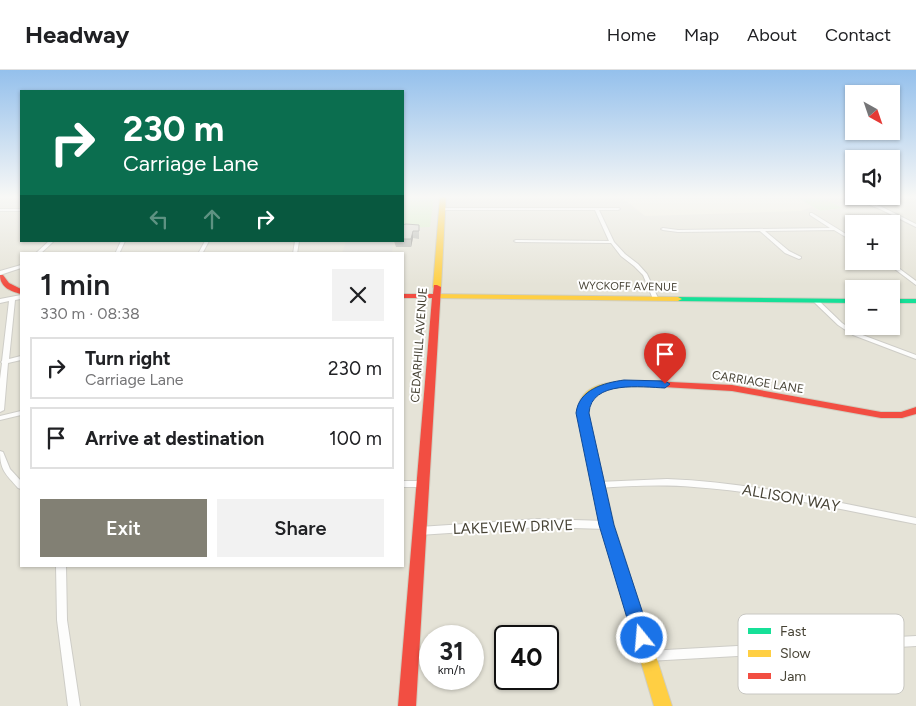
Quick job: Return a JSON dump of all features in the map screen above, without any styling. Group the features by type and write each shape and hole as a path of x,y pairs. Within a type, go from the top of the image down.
{"street":[{"name":"CEDARHILL AVENUE","path":"407,706 441,226"},
{"path":"604,226 612,242 623,256 636,265 645,275 655,298"},
{"path":"829,226 845,236"},
{"path":"663,229 834,229"},
{"path":"761,230 787,252 799,258"},
{"path":"39,252 51,242"},
{"path":"516,242 612,242"},
{"path":"0,273 20,266"},
{"path":"898,270 916,284"},
{"path":"0,277 12,288 20,292"},
{"name":"WYCKOFF AVENUE","path":"404,296 845,301"},
{"path":"0,301 20,297"},
{"path":"0,410 12,299"},
{"path":"816,301 840,324 855,334 916,357"},
{"path":"900,301 916,301"},
{"path":"4,362 20,358"},
{"name":"CARRIAGE LANE","path":"663,706 607,525 582,413 589,396 608,386 629,384 713,386 881,415 902,415 916,410"},
{"path":"0,418 20,413"},
{"path":"1,458 11,475 20,485"},
{"name":"ALLISON WAY","path":"598,485 664,482 708,484 752,490 916,521"},
{"path":"404,484 422,484"},
{"name":"LAKEVIEW DRIVE","path":"419,531 530,524 607,525"},
{"path":"61,567 62,620 74,706"},
{"path":"648,656 738,651"}],"shaded area":[{"path":"0,226 20,226 20,242 404,242 404,226 845,226 845,270 900,270 900,226 916,226 916,706 0,706"},
{"path":"346,242 393,242 392,252 343,252"}],"green space":[{"path":"404,226 430,226 404,228"}],"building":[{"path":"404,226 419,226 419,231 413,231 411,239 404,239"}],"traffic: fast":[{"path":"678,299 845,301"},
{"path":"900,301 916,301"}],"traffic: slow":[{"path":"437,287 441,226"},
{"path":"435,296 678,299"},
{"path":"650,384 624,384 598,389 590,394 585,401 583,413 607,525 663,706"}],"traffic: jam":[{"path":"0,277 6,285 20,292"},
{"path":"407,706 437,287"},
{"path":"404,296 435,296"},
{"path":"650,384 732,388 881,415 902,415 916,410"}],"route":[{"path":"642,638 607,525 582,413 585,401 600,388 616,384 665,384"}]}
